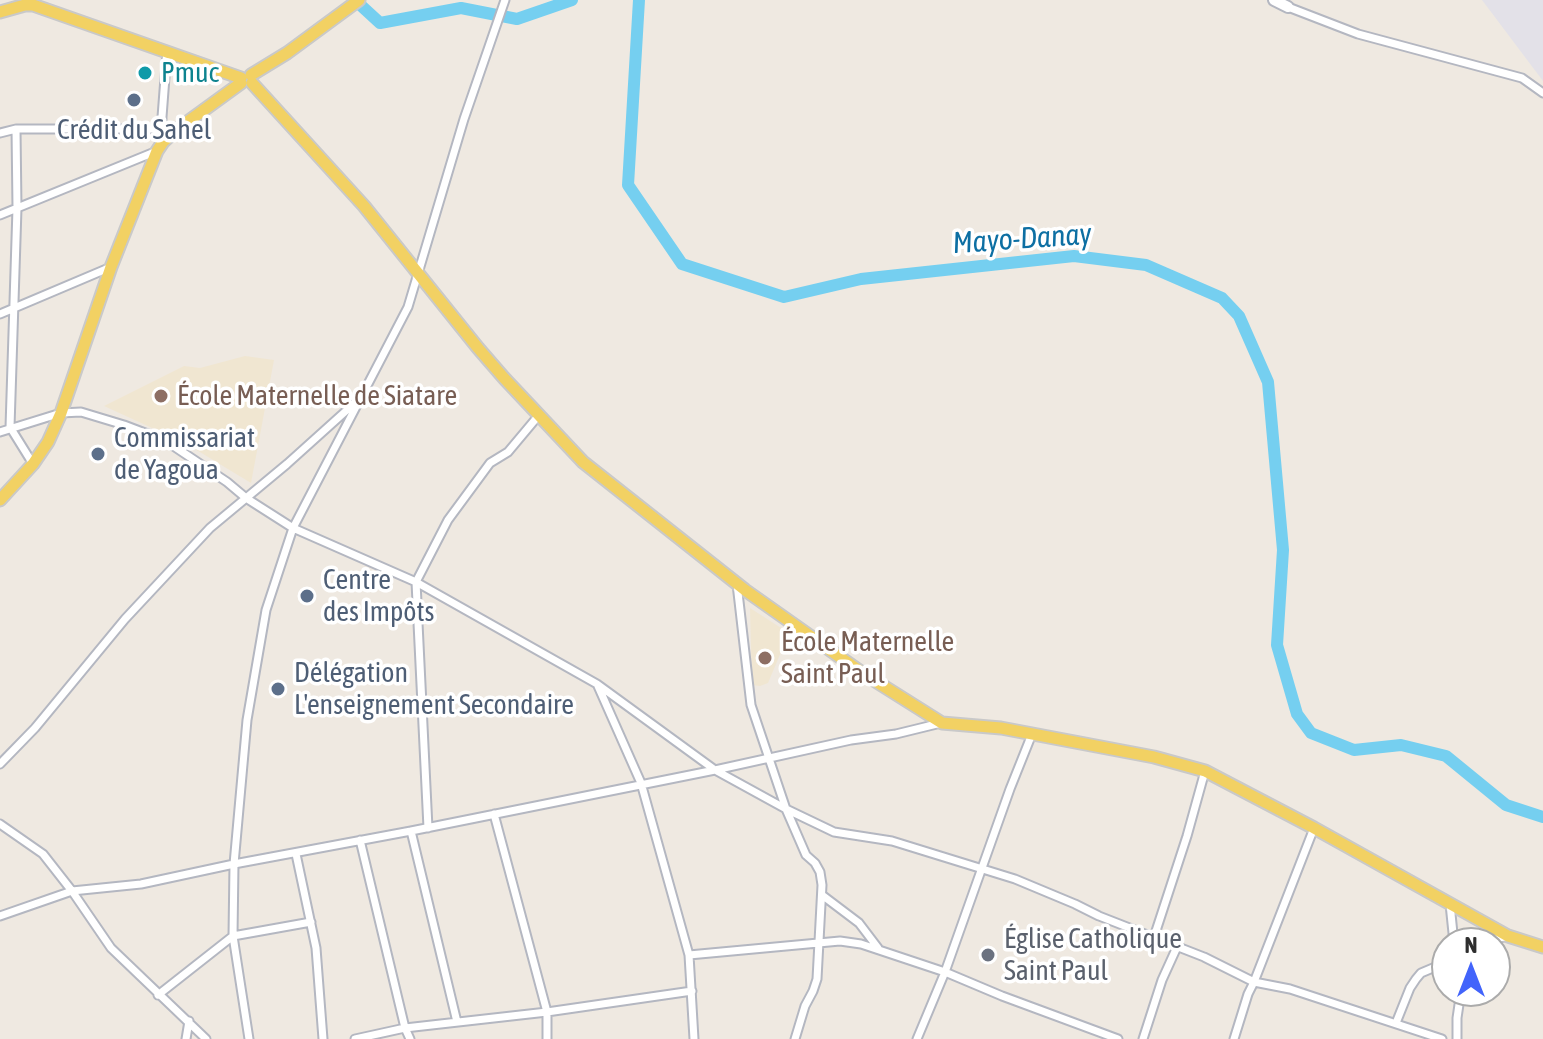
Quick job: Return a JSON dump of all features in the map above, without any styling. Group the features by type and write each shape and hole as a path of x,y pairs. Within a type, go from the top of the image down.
{"main road":[{"path":"0,500 33,464 48,442 61,413 111,267 164,133 287,53 359,0"},
{"path":"1274,0 1288,7"},
{"path":"0,12 33,5 246,80 364,206 478,348 583,462 737,584 872,679 942,723 1001,728 1154,757 1205,771 1492,927"},
{"path":"1511,937 1543,947"}],"street":[{"path":"249,1039 233,936 234,864 247,720 266,610 293,528 402,320 419,275 464,119 504,3"},
{"path":"1288,7 1358,34 1522,78 1543,93"},
{"path":"0,133 16,129 164,133 167,51"},
{"path":"16,129 17,208 10,427 33,464"},
{"path":"0,215 157,151"},
{"path":"0,314 111,267"},
{"path":"0,764 35,728 125,619 210,528 361,397"},
{"path":"0,432 61,413 81,412 166,441 293,528 416,582 597,684 715,770 834,832 892,841 1036,887 1099,916 1204,957 1254,982 1290,989 1442,1039"},
{"path":"428,828 416,582 448,520 490,463 508,452 539,415"},
{"path":"737,584 751,705 786,809 806,855 820,872 822,895 817,979 795,1039"},
{"path":"597,684 641,783 689,955 694,1039"},
{"path":"0,916 72,891 141,884 942,723"},
{"path":"917,1039 945,972 1032,734"},
{"path":"1154,937 1205,771"},
{"path":"494,814 547,1012 547,1039"},
{"path":"0,824 43,854 111,948 206,1039"},
{"path":"1234,1039 1242,1007 1314,828"},
{"path":"411,831 457,1022"},
{"path":"360,840 410,1039"},
{"path":"296,854 311,922 323,1039"},
{"path":"822,895 859,923 879,950"},
{"path":"1450,904 1452,927"},
{"path":"158,995 233,936 311,922"},
{"path":"689,955 853,942 945,972 1118,1039"},
{"path":"1143,1039 1162,980 1177,947"},
{"path":"1396,1023 1410,988 1421,973 1431,969"},
{"path":"355,1039 405,1028 692,991"},
{"path":"1457,1039 1459,1007"},
{"path":"186,1039 189,1021"},
{"path":"920,1029 924,1039"}],"shaded area":[{"path":"1482,0 1543,0 1543,81"},
{"path":"245,356 274,360 251,483 185,443 104,406 184,366 200,368"},
{"name":"École Maternelle Saint Paul","path":"750,608 789,633 768,683 760,686 752,685"}],"waterway":[{"name":"Mayo-Danay","path":"355,0 380,23 461,8 517,19 572,0"},
{"name":"Mayo-Danay","path":"639,0 628,185 682,264 784,297 861,279 1074,256 1146,265 1222,298 1239,316 1268,382 1283,550 1277,645 1297,714 1311,733 1354,750 1401,745 1446,756 1506,805 1543,817"}],"place":[{"name":"Pmuc","path":"145,73"},
{"name":"Crédit du Sahel","path":"134,100"},
{"name":"École Maternelle de Siatare","path":"161,396"},
{"name":"Commissariat de Yagoua","path":"98,454"},
{"name":"Centre des Impôts","path":"307,596"},
{"name":"École Maternelle Saint Paul","path":"765,658"},
{"name":"Délégation L'enseignement Secondaire","path":"278,689"},
{"name":"Église Catholique Saint Paul","path":"988,955"}]}
